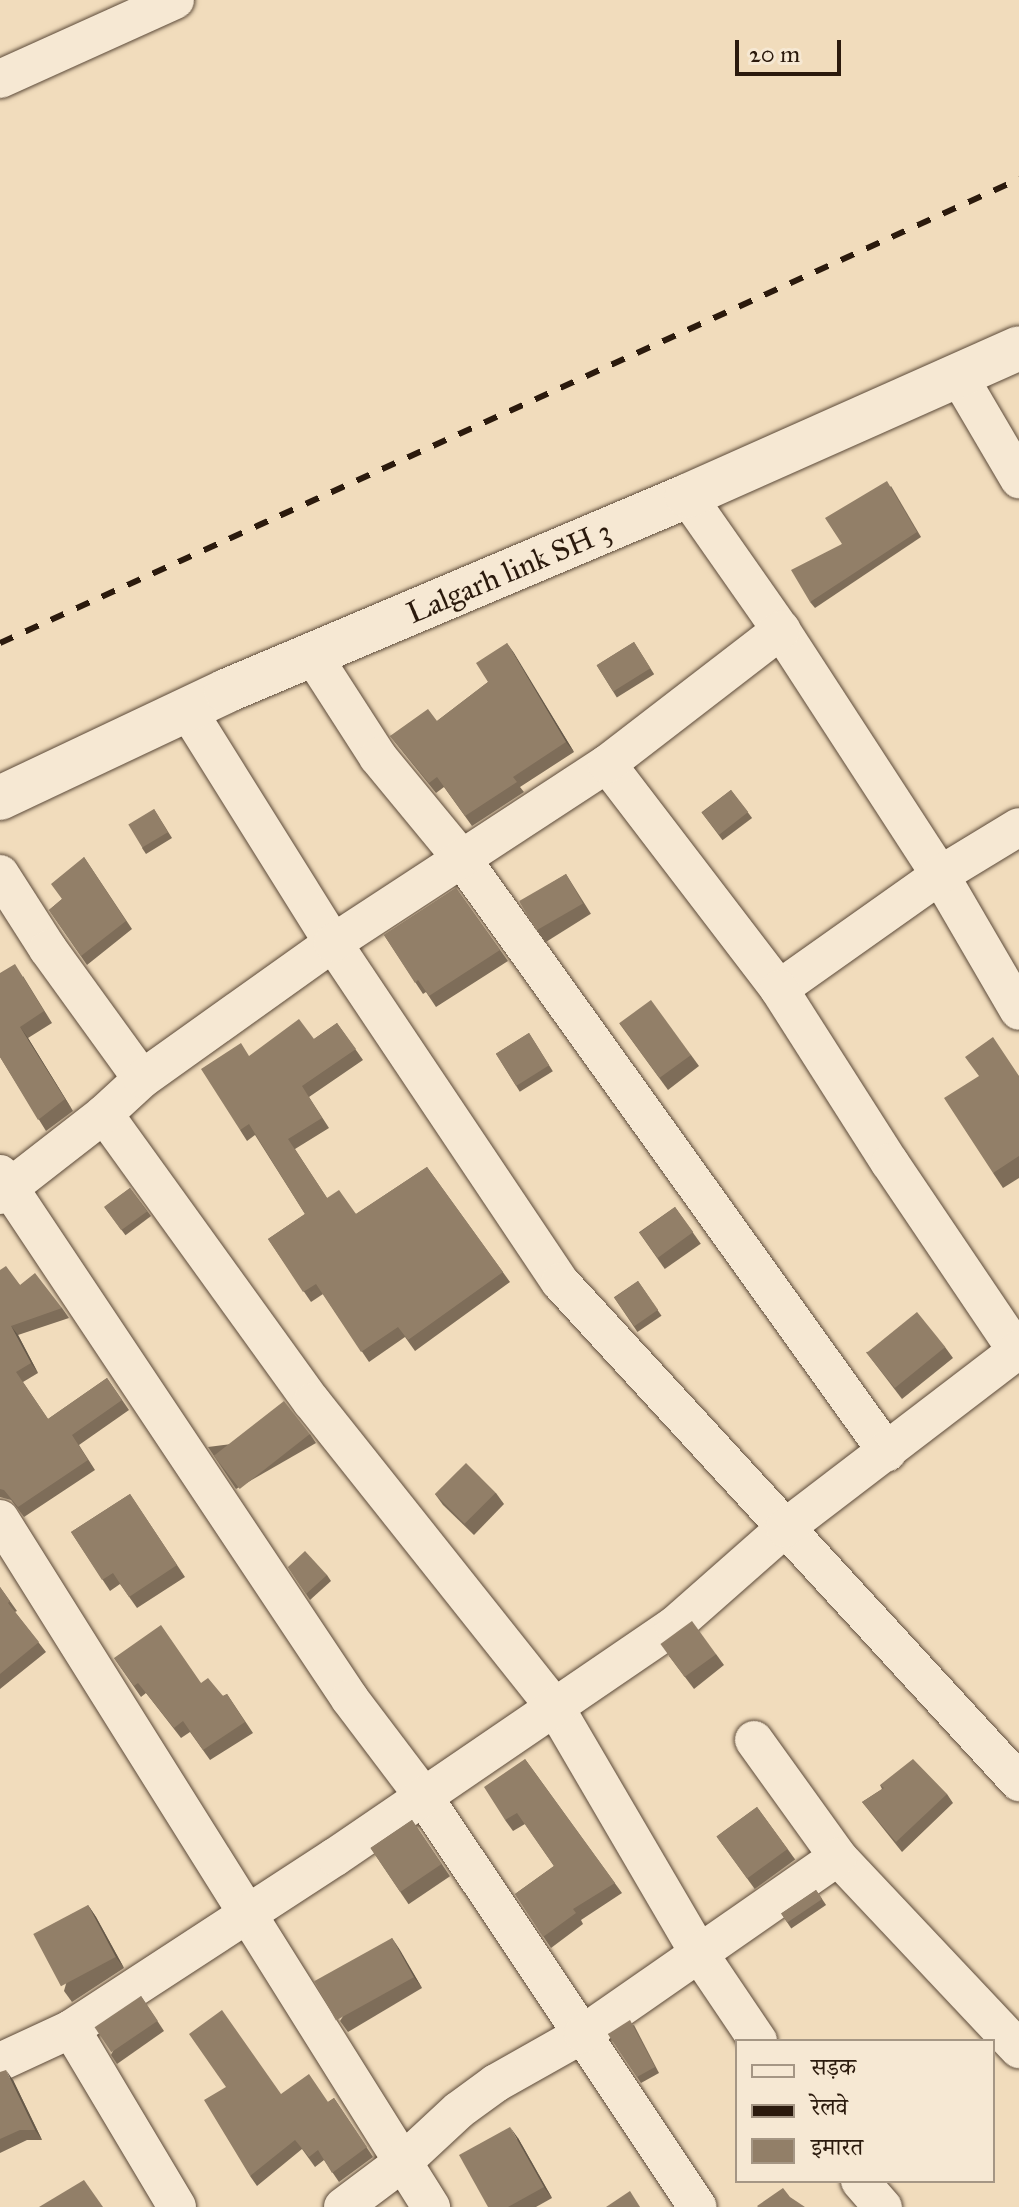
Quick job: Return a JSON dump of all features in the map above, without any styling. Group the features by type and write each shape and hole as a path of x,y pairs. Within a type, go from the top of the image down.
{"street":[{"path":"0,79 175,0"},
{"name":"Lalgarh link SH 3","path":"0,798 188,711 687,496 1019,348"},
{"path":"958,375 1019,479"},
{"path":"687,496 781,630 940,875 1019,1011"},
{"path":"697,2207 424,1797 350,1699 3,1186 104,1114 142,1079 333,943 607,764 781,630"},
{"path":"313,656 378,757 462,859 887,1452"},
{"path":"188,711 333,943 560,1282 1019,1782"},
{"path":"0,2062 71,2029 424,1797 674,1626 785,1528 1018,1351 890,1163 779,989 607,764"},
{"path":"779,989 940,875 1019,827"},
{"path":"0,874 48,949 142,1079"},
{"path":"104,1114 312,1402 555,1707 700,1955 757,2039"},
{"path":"0,1519 431,2207"},
{"path":"754,1740 838,1857 1019,2049"},
{"path":"343,2207 403,2162 459,2110 496,2083 583,2034 838,1857"},
{"path":"71,2029 177,2207"},
{"path":"862,2183 883,2207"}],"building":[{"path":"887,481 917,532 810,602 791,570 842,544 825,518"},
{"path":"634,642 650,668 613,692 597,665"},
{"path":"507,643 566,742 513,777 517,782 465,816 437,777 429,783 390,736 428,709 437,721 488,682 476,663"},
{"path":"731,790 748,812 719,835 702,813"},
{"path":"154,809 168,832 142,848 128,824"},
{"path":"84,857 126,921 81,956 49,910 62,899 51,884"},
{"path":"566,874 583,903 536,930 519,901"},
{"path":"456,888 500,950 429,996 418,980 415,983 384,935"},
{"path":"15,964 44,1011 20,1027 65,1099 38,1120 0,1057 0,973"},
{"path":"651,1000 691,1055 659,1078 619,1023"},
{"path":"299,1019 314,1039 337,1023 356,1049 302,1086 322,1118 288,1139 327,1198 339,1190 356,1214 427,1167 503,1272 408,1340 398,1327 361,1352 316,1284 303,1292 268,1239 305,1214 249,1124 240,1130 201,1069 241,1043 249,1056"},
{"path":"529,1033 549,1065 516,1086 496,1054"},
{"path":"993,1037 1019,1076 1019,1156 993,1173 944,1098 979,1076 965,1057"},
{"path":"130,1188 147,1211 121,1230 104,1207"},
{"path":"675,1207 693,1232 658,1258 639,1233"},
{"path":"6,1266 20,1285 35,1273 62,1308 11,1326 31,1363 16,1372 48,1419 107,1378 122,1400 72,1435 88,1460 18,1507 0,1489 0,1270"},
{"path":"638,1281 658,1310 634,1326 614,1298"},
{"path":"917,1312 945,1347 895,1388 866,1353"},
{"path":"284,1401 310,1434 240,1489 214,1456"},
{"path":"466,1463 496,1493 465,1524 435,1494"},
{"path":"130,1494 177,1565 129,1597 113,1573 102,1580 71,1532"},
{"path":"305,1551 327,1575 306,1594 288,1567"},
{"path":"0,1587 10,1601 8,1603 39,1642 0,1674"},
{"path":"692,1621 716,1654 685,1677 660,1644"},
{"path":"161,1625 201,1683 208,1678 223,1696 227,1694 245,1722 203,1750 183,1721 174,1728 138,1683 134,1686 114,1658"},
{"path":"525,1759 615,1883 573,1909 576,1913 543,1937 515,1894 554,1866 517,1813 505,1820 484,1787"},
{"path":"913,1759 947,1794 896,1842 862,1802 884,1788 880,1785"},
{"path":"757,1807 788,1849 747,1878 717,1836"},
{"path":"412,1820 442,1864 400,1892 371,1848"},
{"path":"816,1890 822,1899 787,1923 781,1913"},
{"path":"88,1905 116,1957 61,1986 33,1934"},
{"path":"392,1938 414,1977 336,2021 314,1981"},
{"path":"141,1996 158,2021 111,2052 95,2027"},
{"path":"222,2010 281,2094 309,2074 328,2102 334,2098 367,2147 332,2173 318,2150 309,2157 295,2140 250,2176 204,2100 226,2087 189,2034"},
{"path":"630,2020 655,2067 637,2077 608,2034"},
{"path":"6,2070 35,2130 20,2130 0,2139 0,2072"},
{"path":"510,2127 544,2187 508,2207 488,2207 459,2155"},
{"path":"84,2180 103,2207 39,2207"},
{"path":"783,2188 805,2207 757,2206"},
{"path":"630,2191 640,2207 606,2207"}],"railway":[{"path":"0,643 1019,179"}]}
